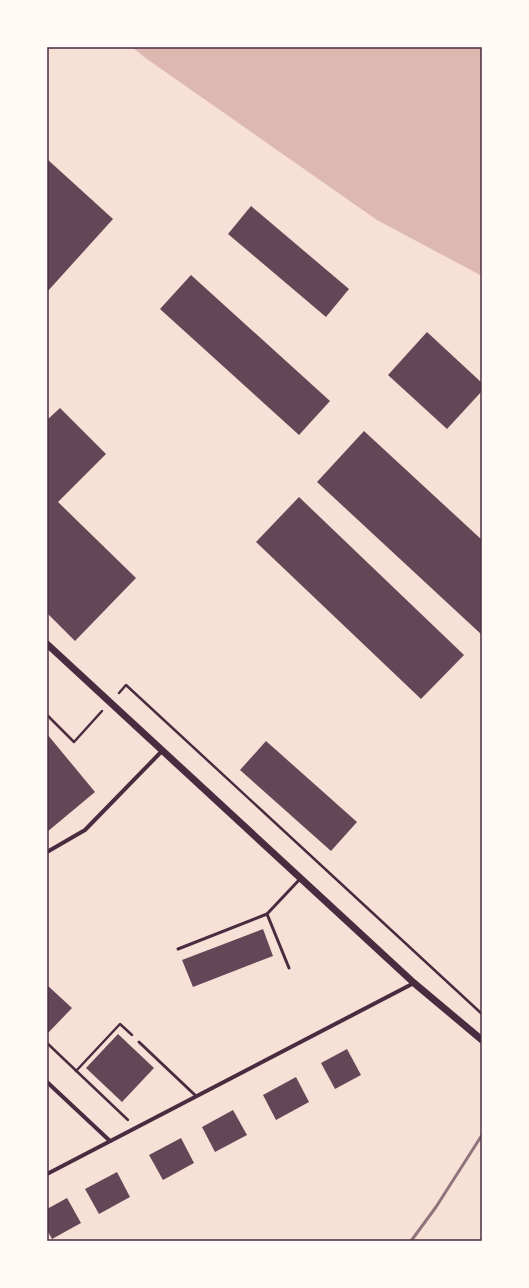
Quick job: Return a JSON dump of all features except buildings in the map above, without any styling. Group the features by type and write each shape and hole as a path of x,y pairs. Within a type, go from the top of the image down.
{"street":[{"path":"47,644 414,983 482,1040"},
{"path":"47,852 86,830 162,751"},
{"path":"47,1174 414,983"},
{"path":"47,1082 110,1141"}],"lane":[{"path":"178,949 267,914 300,878"},
{"path":"267,914 288,968"},
{"path":"139,1042 196,1096"}],"path":[{"path":"47,714 74,742 126,685 482,1014"},
{"path":"76,1071 120,1024 139,1042"},
{"path":"47,1043 136,1127"}],"shaded area":[{"path":"132,47 482,47 482,276 377,220 144,57"}],"railway":[{"path":"411,1241 436,1207 482,1135"}]}
